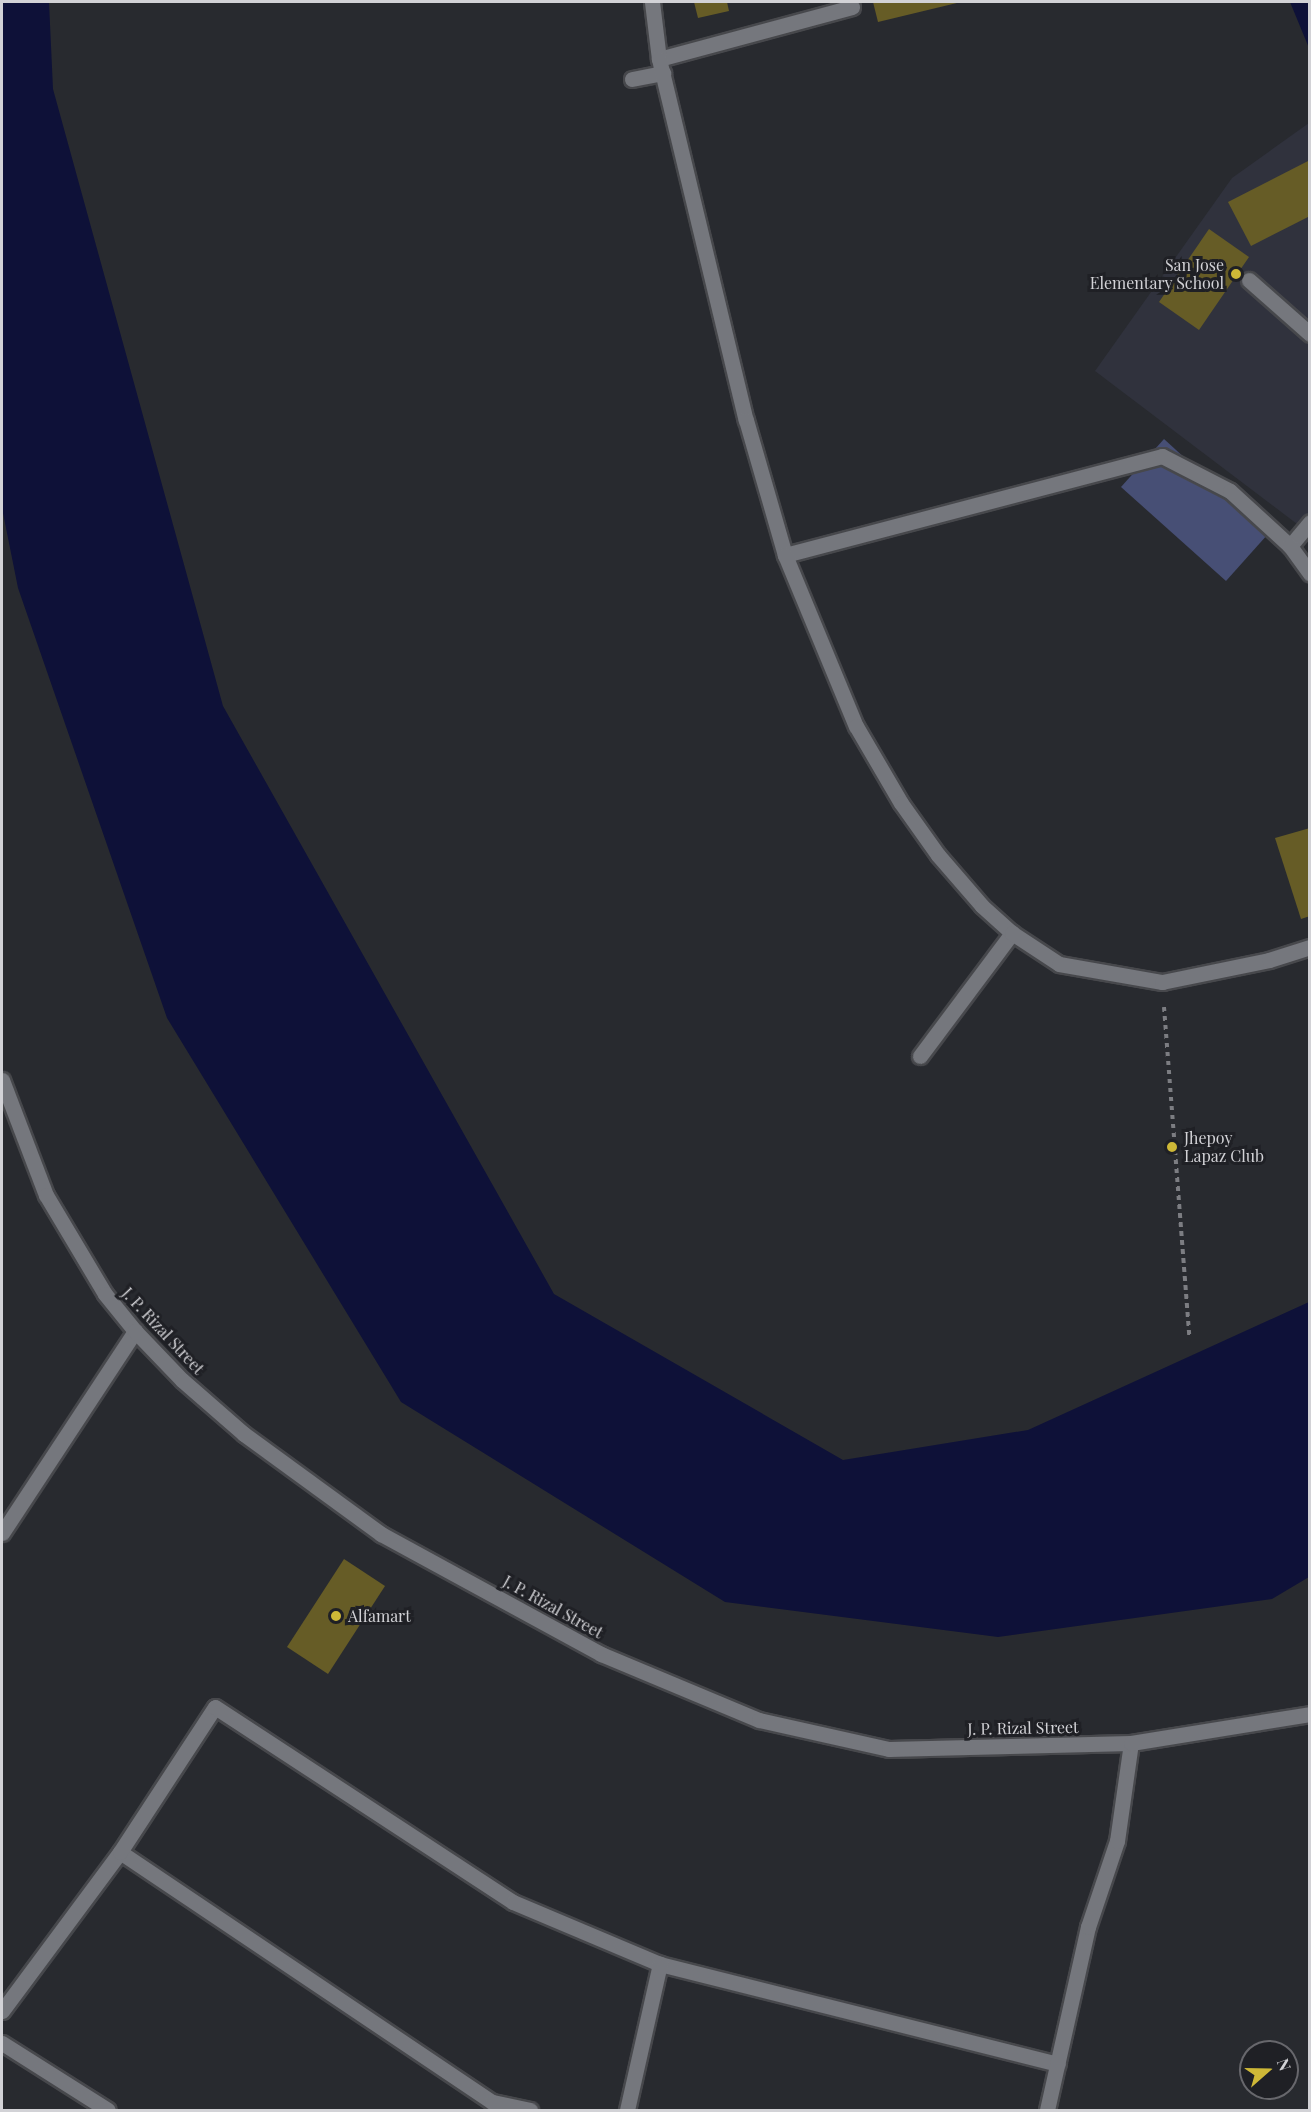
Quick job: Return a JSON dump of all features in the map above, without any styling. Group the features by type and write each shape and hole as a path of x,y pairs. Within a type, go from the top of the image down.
{"street":[{"path":"652,2 661,66 746,420 785,555 856,726 901,803 938,855 982,906 1012,933 1059,964 1162,982 1269,960 1310,947"},
{"path":"632,79 661,66 852,7"},
{"path":"1249,280 1310,334"},
{"path":"785,555 1162,456 1230,491 1290,546 1310,574"},
{"path":"1290,546 1310,522"},
{"path":"920,1056 1012,933"},
{"name":"J. P. Rizal Street","path":"2,1080 46,1195 105,1294 135,1331 182,1380 244,1434 381,1534 601,1654 759,1720 889,1749 1131,1743 1310,1714"},
{"path":"2,1533 135,1331"},
{"path":"2,2010 120,1852 215,1707 513,1902 660,1965 1058,2064"},
{"path":"1047,2110 1088,1927 1117,1841 1131,1743"},
{"path":"120,1852 492,2102 530,2110"},
{"path":"627,2110 660,1965"},
{"path":"2,2043 108,2110"}],"path":[{"path":"1162,982 1189,1335"}],"shaded area":[{"path":"2,2 49,2 53,89 223,706 554,1294 843,1460 1028,1430 1309,1302 1309,1577 1272,1599 998,1637 725,1602 401,1402 167,1018 18,588 2,508"},
{"path":"1290,2 1309,2 1309,48"},
{"name":"San Jose Elementary School","path":"1309,123 1309,533 1095,371 1232,178"},
{"path":"1164,439 1268,534 1226,581 1121,487"}],"building":[{"path":"694,2 727,2 729,11 698,18"},
{"path":"873,2 961,2 878,22"},
{"path":"1310,160 1310,216 1251,246 1228,202"},
{"path":"1209,229 1249,257 1199,330 1159,302"},
{"path":"1310,828 1310,916 1301,919 1275,838"},
{"name":"Alfamart","path":"344,1559 385,1586 328,1674 287,1647"}],"place":[{"name":"San Jose Elementary School","path":"1236,274"},
{"name":"Jhepoy Lapaz Club","path":"1172,1147"},
{"name":"Alfamart","path":"336,1616"}]}
